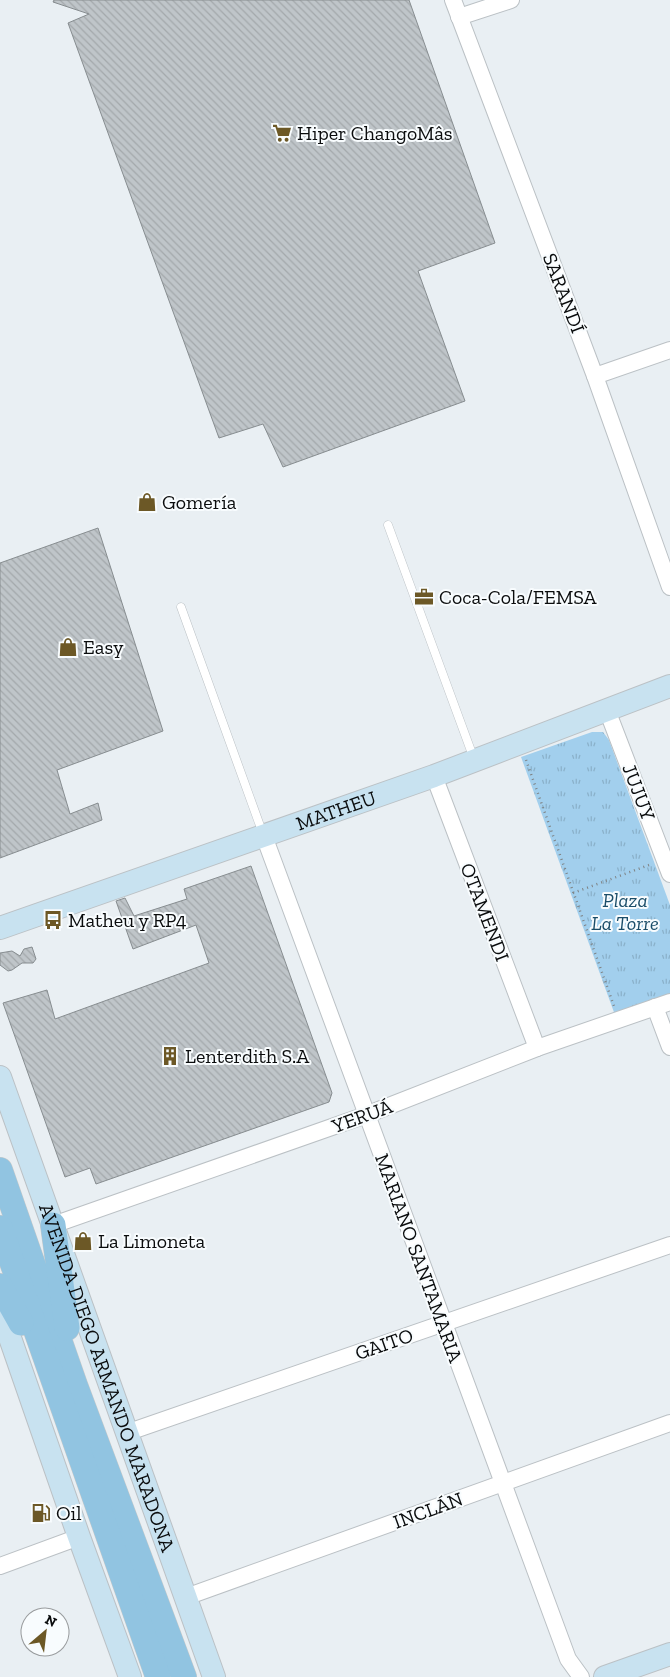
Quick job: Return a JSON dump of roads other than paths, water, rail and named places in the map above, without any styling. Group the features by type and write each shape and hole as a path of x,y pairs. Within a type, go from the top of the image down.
{"main road":[{"name":"AVENIDA DIEGO ARMANDO MARADONA","path":"0,1170 75,1385 184,1677"},
{"path":"53,1225 75,1385"},
{"path":"0,1228 158,1677"},
{"path":"0,1286 51,1376"}],"street":[{"name":"SARANDÍ","path":"453,0 595,376 670,587"},
{"path":"459,17 511,0"},
{"path":"595,376 670,350"},
{"name":"MATHEU","path":"0,928 434,776 670,686"},
{"name":"JUJUY","path":"607,710 670,874"},
{"name":"OTAMENDI","path":"434,776 536,1048"},
{"name":"MARIANO SANTAMARIA","path":"264,836 568,1659 581,1677"},
{"path":"663,1005 670,1047"},
{"name":"YERUÁ","path":"53,1225 366,1115 536,1048 663,1005"},
{"name":"AVENIDA DIEGO ARMANDO MARADONA","path":"0,1077 214,1677"},
{"name":"GAITO","path":"126,1433 670,1246"},
{"path":"0,1309 130,1677"},
{"name":"INCLÁN","path":"186,1597 670,1423"},
{"path":"0,1566 79,1537"},
{"path":"605,1677 670,1654"}],"lane":[{"path":"388,525 475,760"},
{"path":"181,607 264,836"}],"place":[{"name":"Hiper ChangoMâs","path":"282,133"},
{"name":"Gomería","path":"147,502"},
{"name":"Coca-Cola/FEMSA","path":"424,597"},
{"name":"Easy","path":"68,647"},
{"name":"Matheu y RP4","path":"53,920"},
{"name":"Lenterdith S.A","path":"170,1056"},
{"name":"La Limoneta","path":"83,1241"},
{"name":"Oil","path":"41,1513"}],"park label":[{"name":"Plaza La Torre","path":"625,912"}]}
